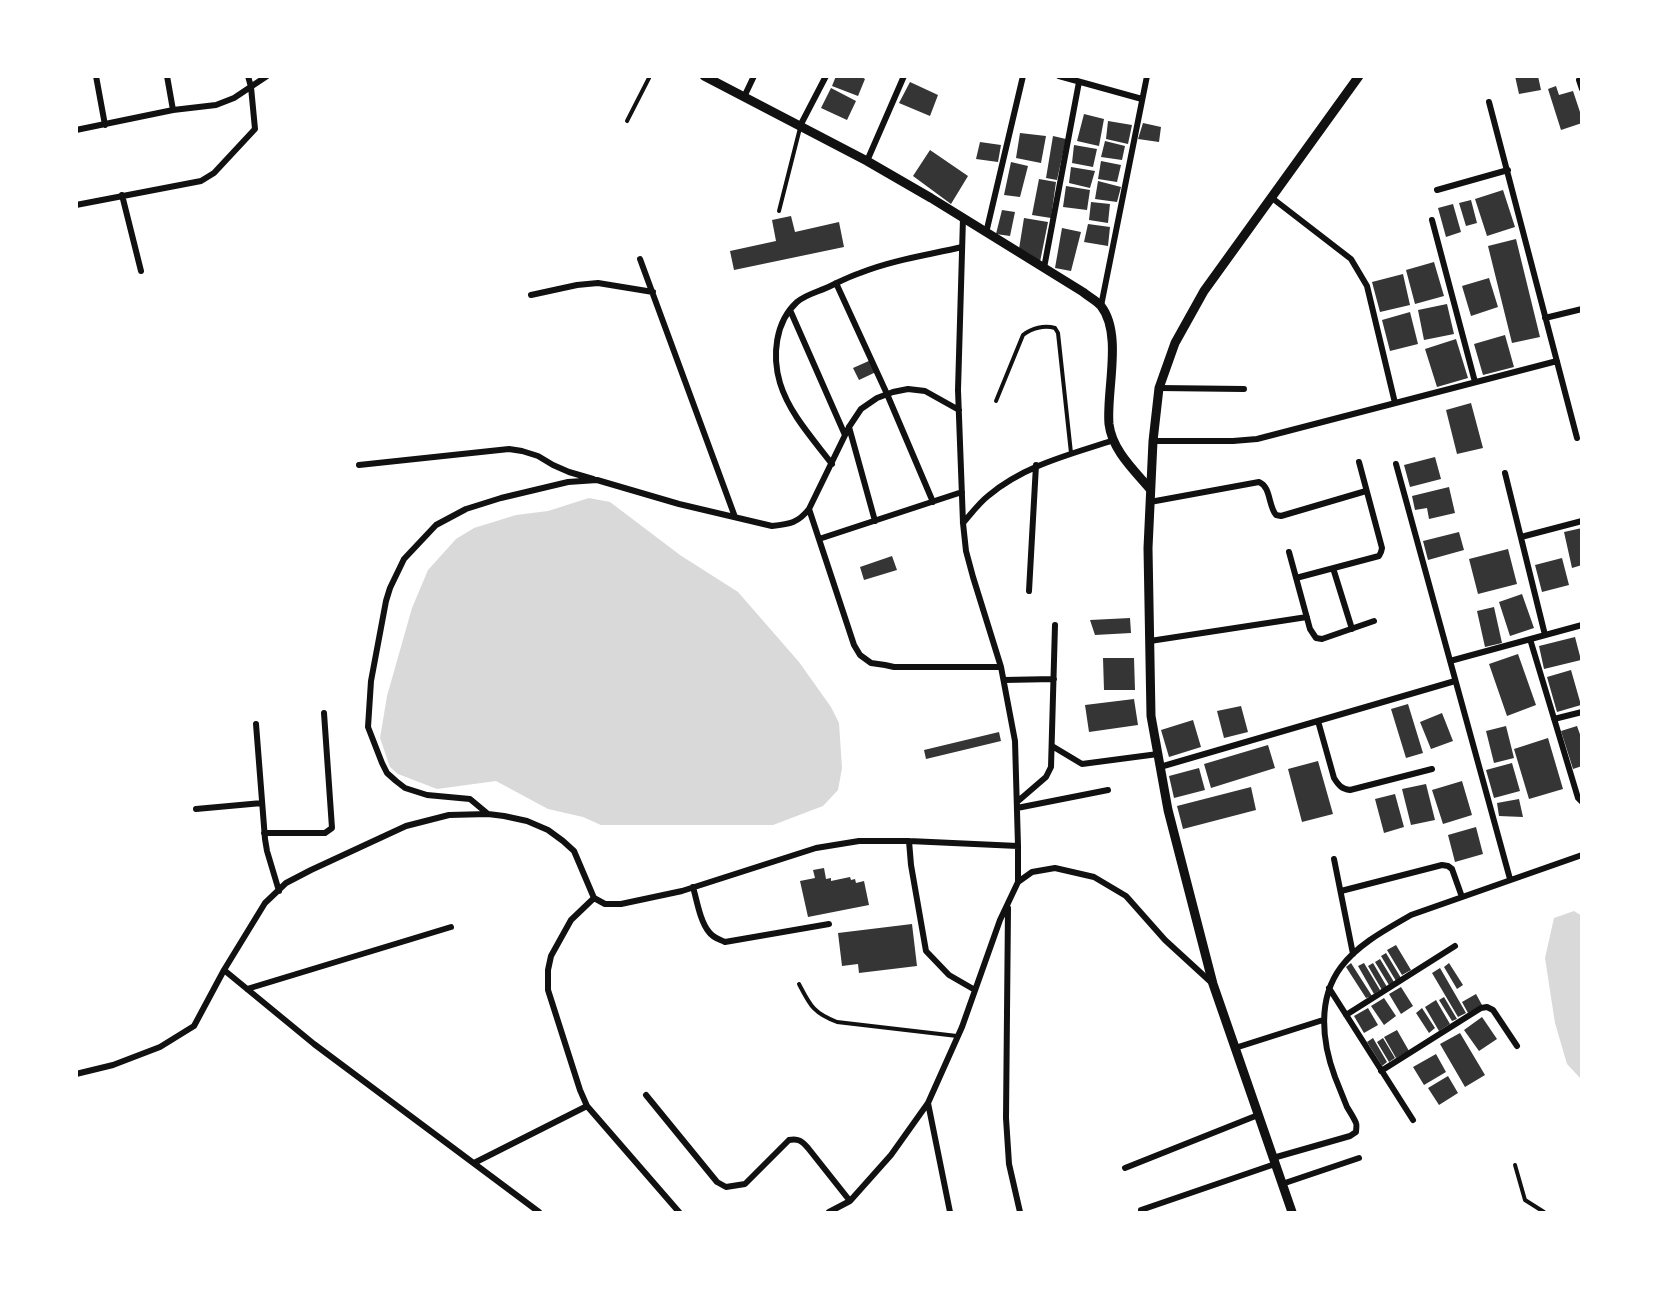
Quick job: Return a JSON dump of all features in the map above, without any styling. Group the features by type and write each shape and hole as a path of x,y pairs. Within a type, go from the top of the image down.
{"street":[{"path":"96,76 105,125"},
{"path":"167,76 173,110"},
{"path":"76,205 201,181 214,173 255,129 248,76"},
{"path":"76,130 173,110 216,105 234,98 267,76"},
{"path":"704,76 867,161 1083,292 1101,306 1110,325 1112,343 1109,424 1123,457 1150,489"},
{"path":"744,98 754,76"},
{"path":"800,126 826,76"},
{"path":"867,161 904,76"},
{"path":"987,233 1023,76"},
{"path":"1059,76 1142,99"},
{"path":"1101,306 1147,76"},
{"path":"1292,1212 1213,984 1168,810 1150,716 1148,548 1152,441 1159,388 1175,343 1204,291 1359,76"},
{"path":"1579,80 1581,89"},
{"path":"1044,268 1079,82"},
{"path":"1489,102 1577,438"},
{"path":"1437,190 1508,170"},
{"path":"122,195 141,271"},
{"path":"1272,198 1351,259 1359,271 1366,285 1395,403"},
{"path":"829,1212 850,1202 891,1155 928,1103 958,1036 1000,920 1018,882 1015,741 1001,667 966,551 963,523 958,390 963,218"},
{"path":"1432,220 1475,382"},
{"path":"832,464 794,412 780,385 775,363 776,342 790,310 799,300 860,272 962,247"},
{"path":"640,259 735,517"},
{"path":"531,295 598,283 652,292"},
{"path":"836,284 887,394 933,502"},
{"path":"1545,318 1581,309"},
{"path":"790,310 845,435"},
{"path":"1152,441 1257,439 1557,361"},
{"path":"1159,388 1244,389"},
{"path":"359,465 509,449 538,456 553,465 597,480 680,504 772,526 788,524 801,519 809,509 849,427 861,409 877,398 908,389 925,392 959,410"},
{"path":"849,427 875,521"},
{"path":"963,523 986,497 1009,480 1036,465 1114,440"},
{"path":"1296,578 1379,556 1382,548 1359,462"},
{"path":"1396,464 1510,879"},
{"path":"1029,591 1036,465"},
{"path":"1505,473 1545,635"},
{"path":"488,814 470,799 427,795 405,788 387,773 382,763 370,735 368,720 371,681 390,588 404,559 436,525 466,509 568,482 597,480"},
{"path":"1150,502 1259,482 1266,487 1272,510 1276,516 1281,516 1366,491"},
{"path":"819,539 962,492"},
{"path":"809,509 854,645 860,655 871,663 894,667 1001,667"},
{"path":"1521,537 1581,521"},
{"path":"1289,552 1310,629 1316,638 1322,639 1374,621"},
{"path":"1333,568 1352,629"},
{"path":"1150,641 1307,617"},
{"path":"1017,805 1046,777 1051,766 1056,625"},
{"path":"1450,661 1581,625"},
{"path":"1530,639 1581,802"},
{"path":"1004,680 1054,679"},
{"path":"1160,767 1455,681"},
{"path":"1554,719 1581,712"},
{"path":"264,832 325,833 332,828 324,713"},
{"path":"1318,721 1334,778 1338,786 1344,789 1350,790 1432,769"},
{"path":"256,724 264,832 279,891"},
{"path":"1052,746 1082,764 1158,754"},
{"path":"1017,805 1108,790"},
{"path":"196,809 262,803"},
{"path":"76,1074 113,1065 160,1047 194,1026 224,970 265,903 286,883 406,826 449,815 488,814 527,821 548,830 574,851 594,898 605,904 621,904 693,887 816,848 859,841 1018,846"},
{"path":"909,841 911,866 926,951 949,975 975,990"},
{"path":"1141,1210 1356,1132 1356,1124 1334,1075 1323,1020 1329,988 1341,967 1353,954 1387,928 1411,915 1581,855"},
{"path":"1334,859 1353,954"},
{"path":"1341,891 1442,865 1452,868 1462,897"},
{"path":"1018,882 1032,872 1055,867 1094,877 1126,896 1165,940 1213,984"},
{"path":"693,887 708,932 714,938 725,942 829,924"},
{"path":"594,898 571,920 551,956 548,990 587,1106 679,1212"},
{"path":"1008,904 1006,1118 1009,1164 1020,1212"},
{"path":"247,989 451,927"},
{"path":"1346,1015 1455,946"},
{"path":"224,970 314,1044 539,1212"},
{"path":"1329,988 1413,1120"},
{"path":"1382,1071 1481,1008 1487,1007 1492,1010 1517,1046"},
{"path":"1235,1048 1323,1020"},
{"path":"646,1095 717,1182 726,1187 745,1184 789,1140 794,1139 801,1140 850,1202"},
{"path":"928,1103 950,1212"},
{"path":"474,1163 587,1106"},
{"path":"1125,1168 1258,1115"},
{"path":"1282,1184 1359,1158"}],"lane":[{"path":"627,121 650,76"},
{"path":"779,211 800,126"},
{"path":"996,401 1023,335 1029,330 1047,326 1055,328 1058,333 1071,454"},
{"path":"799,984 813,1009 837,1022 958,1036"},
{"path":"1515,1165 1525,1200 1544,1212"}],"shaded area":[{"path":"589,498 610,502 680,555 738,592 799,662 831,707 839,723 842,768 838,790 823,806 773,825 601,825 583,817 548,809 496,781 437,789 398,774 390,767 380,738 387,696 412,608 428,570 456,539 474,528 516,515 548,511"},
{"path":"1574,911 1582,916 1581,1079 1567,1064 1555,1023 1545,958 1554,918"}],"building":[{"path":"836,76 860,76 865,79 858,96 832,86"},
{"path":"1515,76 1538,76 1541,90 1519,94"},
{"path":"910,82 938,95 930,116 899,103"},
{"path":"1556,86 1559,95 1573,91 1582,123 1561,130 1548,89"},
{"path":"831,88 856,101 847,120 821,108"},
{"path":"1084,114 1104,119 1099,146 1077,141"},
{"path":"1108,121 1132,125 1128,144 1106,139"},
{"path":"1143,123 1161,127 1159,142 1138,139"},
{"path":"1020,133 1046,136 1041,163 1016,158"},
{"path":"1053,136 1066,139 1057,180 1046,178"},
{"path":"1105,141 1125,146 1122,160 1101,157"},
{"path":"980,142 1001,145 998,162 976,159"},
{"path":"1074,145 1097,149 1093,167 1072,163"},
{"path":"930,150 968,176 951,204 913,176"},
{"path":"1101,161 1121,165 1117,182 1098,179"},
{"path":"1011,162 1028,166 1020,197 1004,195"},
{"path":"1071,167 1095,171 1090,188 1069,183"},
{"path":"1039,179 1056,182 1051,218 1032,215"},
{"path":"1098,181 1121,187 1117,202 1095,199"},
{"path":"1066,186 1090,190 1087,210 1063,207"},
{"path":"1503,190 1515,227 1487,236 1475,199"},
{"path":"1471,200 1477,223 1466,226 1459,203"},
{"path":"1091,202 1110,204 1108,223 1089,220"},
{"path":"1453,204 1461,232 1446,237 1438,208"},
{"path":"1002,210 1015,212 1010,236 996,234"},
{"path":"791,216 795,232 839,222 844,247 734,270 730,251 776,241 772,220"},
{"path":"1024,218 1048,222 1040,262 1019,249"},
{"path":"1088,224 1110,227 1108,246 1084,242"},
{"path":"1062,228 1081,232 1071,271 1055,268"},
{"path":"1516,239 1540,337 1512,343 1488,246"},
{"path":"1434,262 1444,296 1415,304 1406,270"},
{"path":"1403,274 1410,305 1380,312 1372,282"},
{"path":"1489,278 1498,307 1471,316 1462,286"},
{"path":"1447,304 1454,334 1424,340 1418,310"},
{"path":"1410,312 1418,344 1390,351 1382,320"},
{"path":"1505,335 1514,367 1483,375 1474,344"},
{"path":"1456,339 1468,378 1437,387 1425,349"},
{"path":"871,360 876,372 859,380 853,368"},
{"path":"1471,403 1483,448 1457,454 1446,410"},
{"path":"1435,457 1441,479 1410,487 1404,465"},
{"path":"1449,487 1455,513 1429,519 1427,508 1415,510 1412,496"},
{"path":"1582,528 1582,565 1572,568 1564,532"},
{"path":"1459,532 1464,550 1428,560 1423,541"},
{"path":"1508,549 1517,584 1478,594 1469,559"},
{"path":"892,556 897,570 864,580 860,567"},
{"path":"1562,558 1569,585 1542,592 1535,565"},
{"path":"1522,594 1534,628 1510,636 1499,602"},
{"path":"1494,607 1502,643 1485,647 1477,611"},
{"path":"1130,618 1131,633 1095,635 1090,620"},
{"path":"1575,637 1581,660 1544,669 1539,646"},
{"path":"1518,654 1536,705 1507,716 1489,664"},
{"path":"1103,658 1134,658 1135,690 1104,690"},
{"path":"1571,670 1581,705 1557,712 1547,677"},
{"path":"1134,699 1138,725 1089,732 1085,705"},
{"path":"1408,704 1423,753 1406,758 1391,709"},
{"path":"1241,706 1248,732 1224,738 1217,711"},
{"path":"1442,713 1453,741 1431,749 1420,722"},
{"path":"1193,720 1201,747 1169,757 1161,730"},
{"path":"1506,726 1514,758 1494,763 1486,731"},
{"path":"1577,726 1582,740 1582,766 1573,769 1561,731"},
{"path":"999,732 1001,741 926,759 924,750"},
{"path":"1548,738 1563,789 1529,799 1514,749"},
{"path":"1268,745 1275,768 1211,788 1204,764"},
{"path":"1318,761 1333,814 1302,822 1288,769"},
{"path":"1512,763 1520,791 1494,798 1486,770"},
{"path":"1199,768 1205,790 1174,798 1169,776"},
{"path":"1462,781 1472,815 1443,824 1432,790"},
{"path":"1426,784 1435,820 1411,825 1402,789"},
{"path":"1251,787 1256,810 1183,829 1177,806"},
{"path":"1395,794 1404,827 1384,833 1375,799"},
{"path":"1519,799 1523,817 1499,816 1497,803"},
{"path":"1476,827 1483,854 1455,862 1448,835"},
{"path":"824,868 826,879 831,878 831,881 850,877 851,880 855,879 856,883 864,881 869,905 808,917 800,881 815,878 813,870"},
{"path":"912,924 917,966 859,973 858,964 842,966 838,933"},
{"path":"1396,945 1411,970 1402,975 1387,950"},
{"path":"1386,953 1401,978 1396,981 1381,956"},
{"path":"1380,959 1394,982 1389,985 1375,962"},
{"path":"1351,963 1372,996 1366,998 1346,967"},
{"path":"1364,963 1380,990 1374,994 1358,966"},
{"path":"1373,963 1387,987 1382,990 1368,966"},
{"path":"1449,963 1463,985 1457,989 1444,967"},
{"path":"1440,968 1466,1013 1458,1017 1432,973"},
{"path":"1401,987 1413,1006 1401,1014 1389,994"},
{"path":"1476,994 1482,1005 1468,1013 1462,1002"},
{"path":"1444,997 1457,1019 1452,1021 1439,1000"},
{"path":"1384,998 1396,1016 1384,1025 1371,1006"},
{"path":"1436,1000 1450,1024 1439,1031 1425,1007"},
{"path":"1368,1008 1378,1025 1364,1033 1354,1016"},
{"path":"1422,1008 1435,1028 1429,1033 1416,1013"},
{"path":"1482,1017 1497,1039 1479,1051 1464,1030"},
{"path":"1397,1030 1409,1051 1396,1058 1384,1037"},
{"path":"1460,1033 1485,1075 1465,1087 1440,1044"},
{"path":"1373,1038 1387,1062 1382,1066 1367,1042"},
{"path":"1383,1038 1395,1058 1389,1062 1377,1042"},
{"path":"1436,1054 1446,1072 1424,1085 1413,1067"},
{"path":"1448,1076 1458,1093 1439,1105 1428,1088"}]}
